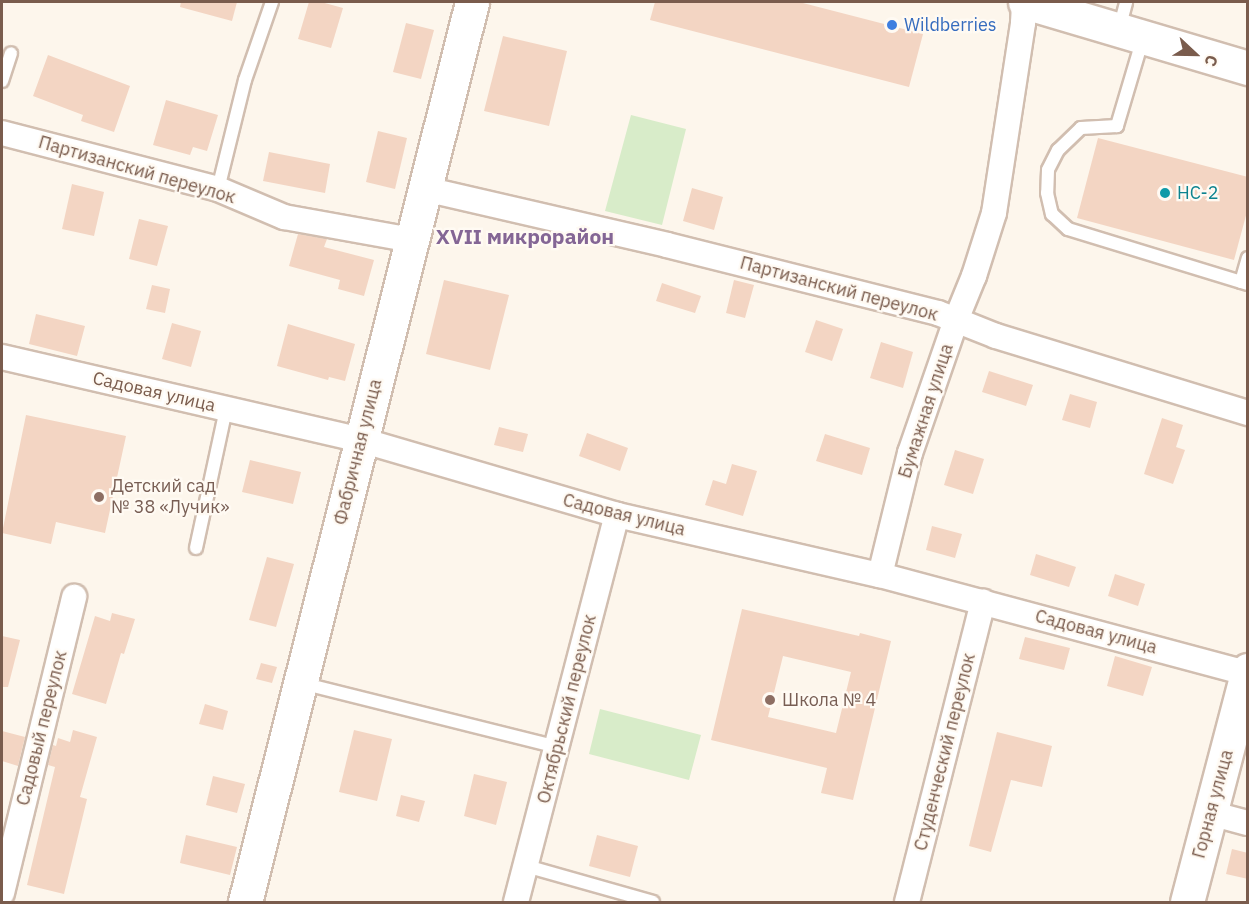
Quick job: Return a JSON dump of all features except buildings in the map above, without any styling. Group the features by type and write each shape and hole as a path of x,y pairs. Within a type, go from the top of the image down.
{"street":[{"name":"Фабричная улица","path":"245,903 472,2"},
{"path":"1024,2 1129,23 1248,68"},
{"name":"Бумажная улица","path":"880,575 910,453 956,320 974,276 993,213 1023,23 1024,2"},
{"name":"Партизанский переулок","path":"2,133 218,189 284,218 412,240"},
{"name":"Партизанский переулок","path":"425,189 668,245 956,320 996,336 1248,413"},
{"name":"Садовая улица","path":"2,357 361,440 617,515 880,575 1247,671"},
{"name":"Октябрьский переулок","path":"516,903 617,515"},
{"name":"Садовый переулок","path":"2,893 74,597"},
{"name":"Студенческий переулок","path":"907,903 983,601"},
{"name":"Горная улица","path":"1187,903 1247,671"},
{"path":"1210,813 1248,823"}],"lane":[{"path":"218,189 245,80 272,2"},
{"path":"1129,23 1118,126 1081,128 1058,150 1048,170 1047,193 1052,214 1068,229 1244,283 1248,258"},
{"path":"2,81 11,53"},
{"path":"196,548 226,409"},
{"path":"300,682 557,747"},
{"path":"526,866 653,903"}],"green space":[{"path":"631,115 686,129 662,225 605,211"},
{"path":"600,709 701,735 689,780 589,754"}],"place":[{"name":"Wildberries","path":"892,25"},
{"name":"НС-2","path":"1165,193"},
{"name":"Детский сад № 38 «Лучик»","path":"99,497"},
{"name":"Школа № 4","path":"770,700"}],"district":[{"name":"XVII микрорайон","path":"525,236"}]}
